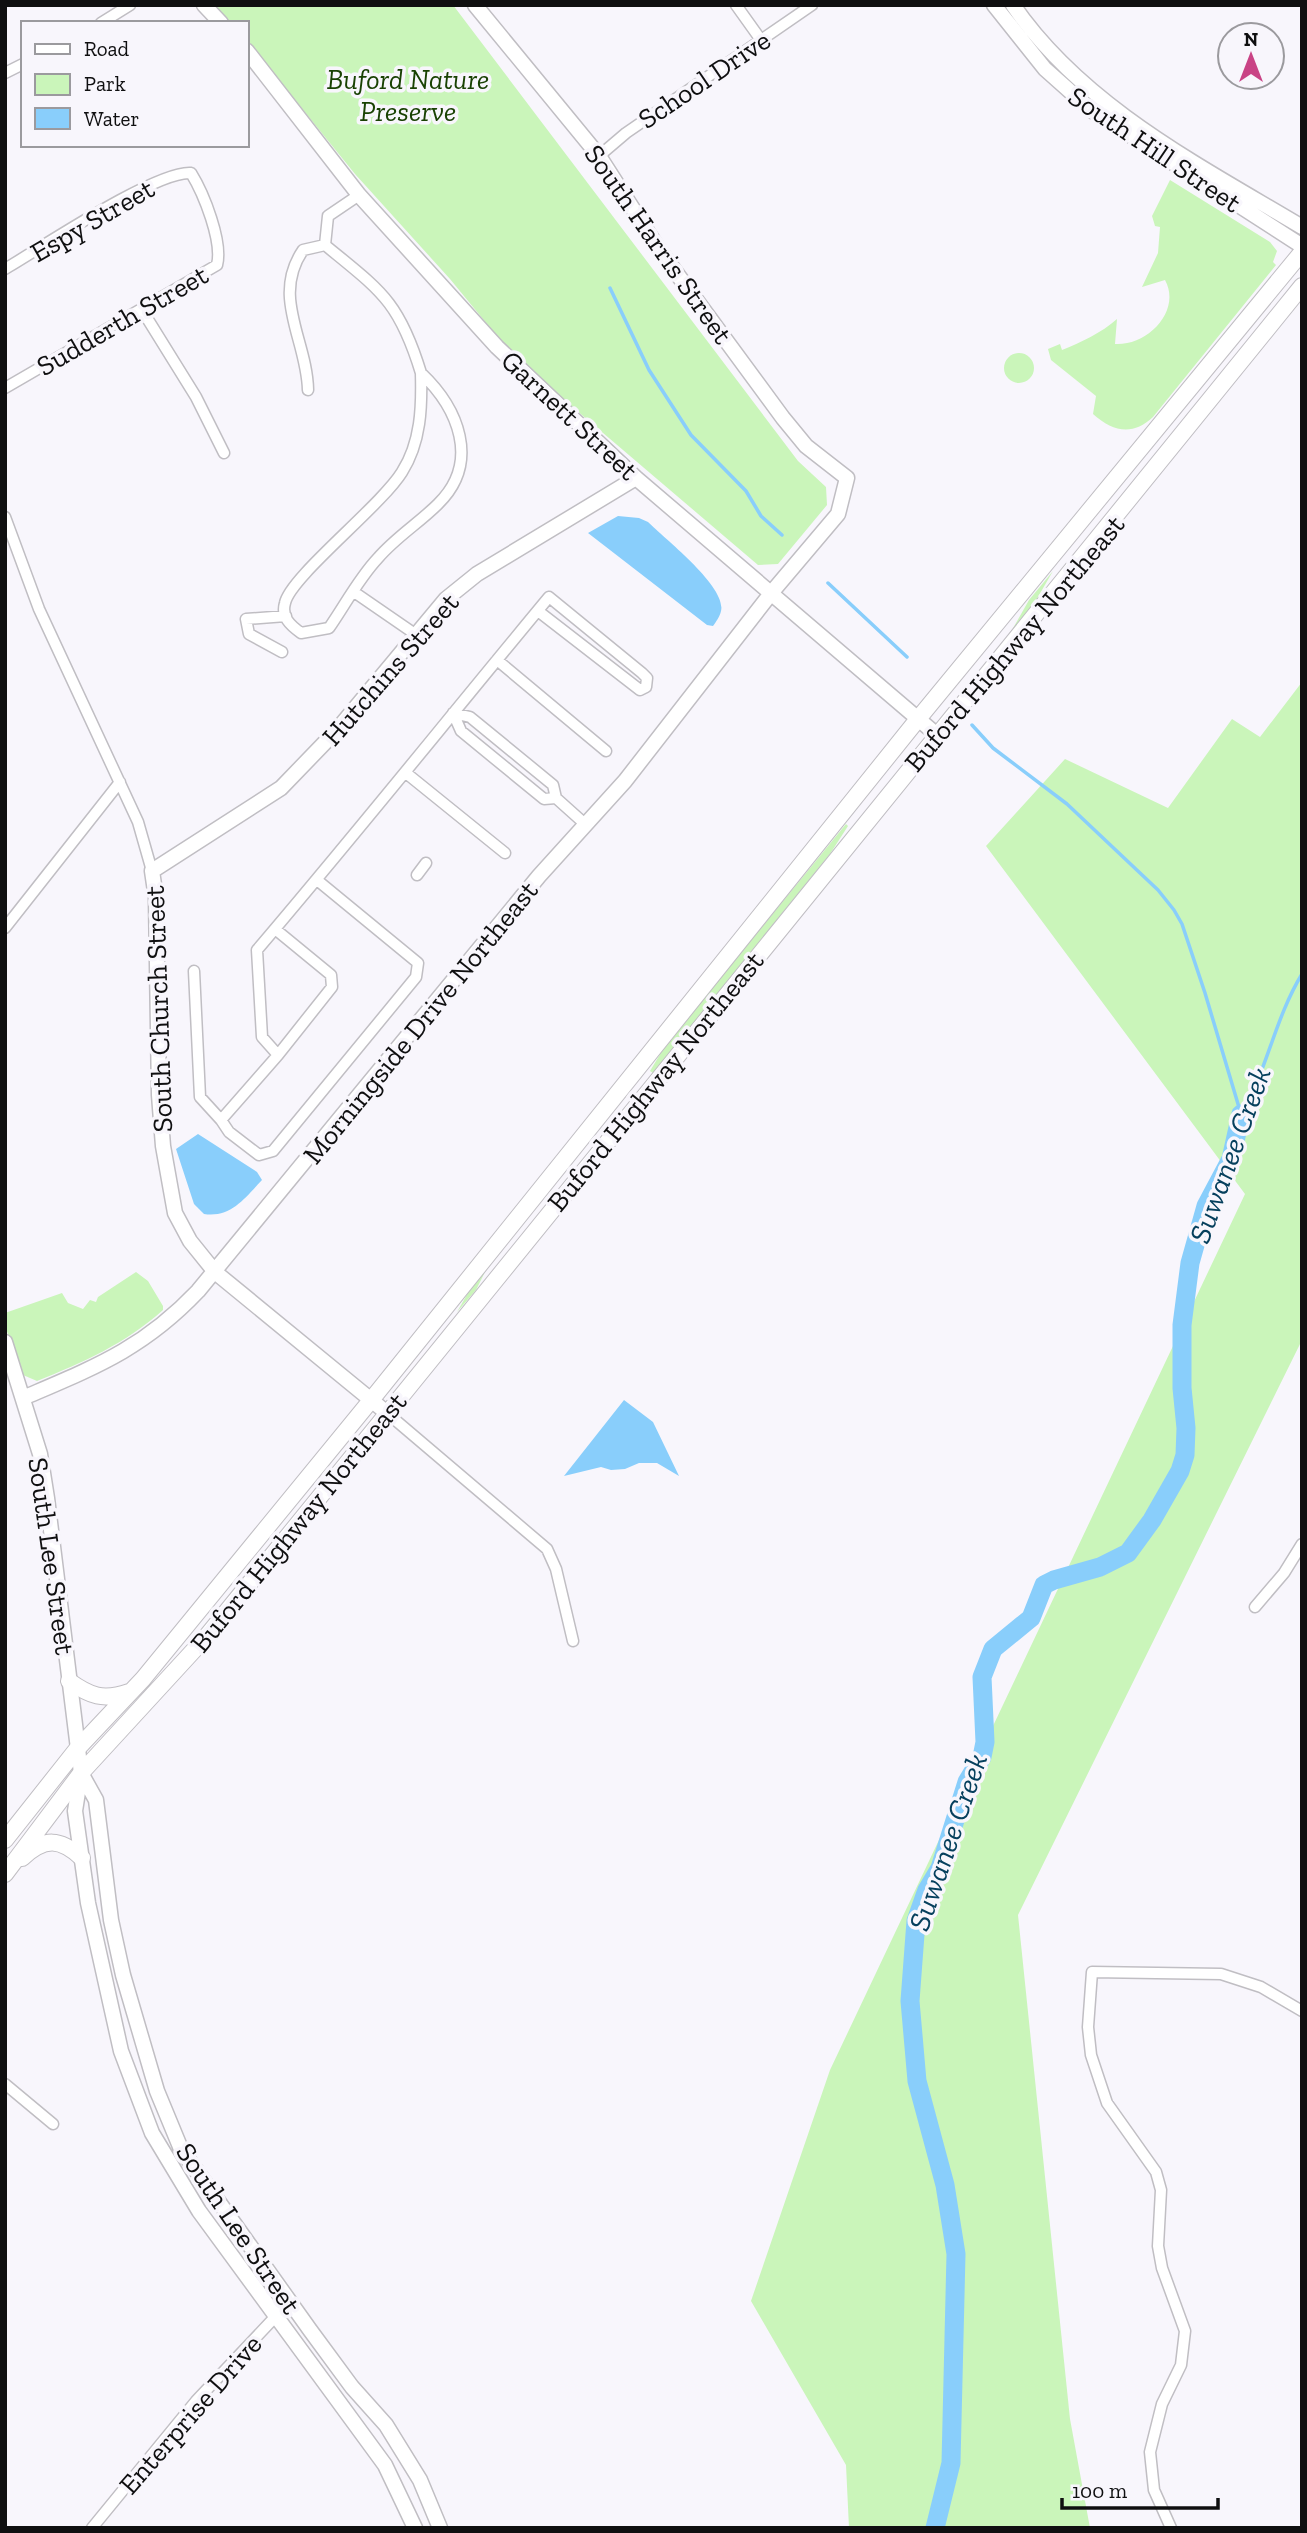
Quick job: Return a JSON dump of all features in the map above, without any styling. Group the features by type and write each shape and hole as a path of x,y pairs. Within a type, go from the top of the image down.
{"main road":[{"name":"Buford Highway Northeast","path":"5,1840 77,1749 143,1679 372,1399 918,719 1302,252"},
{"name":"Buford Highway Northeast","path":"6,1873 81,1773 205,1639 1302,286"},
{"path":"1269,328 1302,298"},
{"path":"69,1681 89,1695 101,1698 131,1691"},
{"path":"6,1873 31,1849 52,1842 65,1843 82,1857"}],"street":[{"path":"104,21 130,5"},
{"path":"204,5 219,21"},
{"name":"South Harris Street","path":"475,5 599,156 658,248 783,418 806,446 847,478"},
{"path":"736,5 761,40"},
{"name":"School Drive","path":"599,156 626,133 812,5"},
{"name":"South Hill Street","path":"994,5 1045,69 1091,110 1302,246"},
{"name":"South Hill Street","path":"1013,5 1060,60 1116,110 1302,227"},
{"name":"Garnett Street","path":"248,52 359,195 497,347 636,478 937,735"},
{"path":"5,73 21,65"},
{"name":"Espy Street","path":"5,269 147,187 179,172"},
{"name":"Sudderth Street","path":"5,388 217,265 220,252 200,187 191,173 179,172"},
{"path":"325,245 328,216 359,195"},
{"path":"325,245 392,303 409,334 421,373 419,425 402,473 359,524 295,584 285,600 288,624 301,633 329,628 376,560 438,504 456,479 461,436 457,420 446,399 421,373"},
{"path":"308,390 307,372 290,305 289,278 292,267 303,250 325,245"},
{"path":"142,310 196,397 225,453"},
{"name":"Hutchins Street","path":"152,871 281,788 337,730 446,599 477,574 636,478"},
{"name":"Morningside Drive Northeast","path":"23,1398 127,1351 164,1325 215,1272 454,979 585,824 625,781 772,592 838,514 847,478"},
{"name":"South Church Street","path":"5,517 39,608 138,822 152,871 156,898 159,1095 167,1180 175,1213 190,1241 215,1272 387,1413"},
{"path":"354,592 415,634"},
{"path":"278,1055 262,1037 257,950 406,774 549,597 647,678 646,687 640,690 538,611"},
{"path":"282,652 248,634 246,619 286,616"},
{"path":"596,656 606,643"},
{"path":"497,660 606,751"},
{"path":"453,713 470,717 553,785 555,798 585,824"},
{"path":"453,713 461,731 544,799 555,798"},
{"path":"504,766 513,752"},
{"path":"406,774 505,853"},
{"path":"5,928 120,782"},
{"path":"417,875 426,863"},
{"path":"194,971 200,1097 229,1132 259,1155 273,1151 416,977 418,964 317,880"},
{"path":"221,1120 278,1055 332,987 331,975 275,929"},
{"name":"South Lee Street","path":"5,1342 40,1454 81,1773 75,1811 99,1957 121,2051 152,2133 199,2211 385,2465 415,2528"},
{"path":"387,1413 536,1536 547,1549 556,1569 573,1641"},
{"path":"1255,1607 1284,1573 1302,1544"},
{"name":"South Lee Street","path":"81,1773 96,1800 118,1954 157,2091 181,2149 352,2387 386,2425 420,2480 440,2528"},
{"path":"1171,2528 1154,2490 1150,2452 1162,2404 1181,2365 1185,2331 1158,2246 1161,2190 1156,2172 1107,2103 1091,2055 1088,2027 1092,1972 1221,1974 1261,1987 1302,2011"},
{"path":"5,2084 53,2124"},
{"name":"Enterprise Drive","path":"92,2528 196,2401 276,2316 292,2305"}],"green space":[{"name":"Buford Nature Preserve","path":"215,5 453,5 798,461 826,487 827,505 778,564 758,565 515,358 450,279 355,174 248,42 248,21 228,21"},
{"path":"1170,180 1270,242 1277,251 1273,262 1276,265 1153,417 1138,427 1116,428 1093,414 1096,396 1051,360 1048,349 1060,344 1062,350 1069,347 1098,333 1117,319 1115,344 1139,339 1158,324 1169,303 1165,280 1142,287 1158,253 1160,227 1155,226 1152,216"},
{"path":"1019,353 1025,354 1033,362 1033,374 1025,382 1019,383 1013,382 1005,374 1004,368 1005,362 1013,354"},
{"path":"1053,571 1031,609 1008,637 1029,600"},
{"path":"1302,682 1302,1340 1018,1915 1070,2419 1090,2528 849,2528 846,2465 751,2301 830,2070 1245,1194 986,846 1065,759 1168,808 1232,719 1260,737"},
{"path":"846,824 848,826 830,854 653,1073 650,1071 665,1046"},
{"path":"491,1260 476,1290 457,1312 477,1277"},
{"path":"136,1272 148,1281 163,1310 134,1333 88,1359 37,1381 23,1375 5,1326 5,1313 62,1293 68,1303 83,1309 90,1300 96,1302 98,1297"}],"water":[{"path":"618,516 639,518 648,522 705,577 715,589 720,601 721,611 713,626 707,625 588,533"},
{"path":"198,1134 257,1172 262,1180 237,1205 222,1213 204,1214 194,1204 176,1149"},
{"path":"624,1400 653,1422 679,1476 657,1463 639,1463 625,1469 611,1470 601,1467 564,1476"}],"waterway":[{"path":"610,288 649,370 691,435 746,491 761,516 782,535"},
{"path":"828,583 907,657"},
{"path":"972,725 993,748 1067,804 1158,890 1174,910 1182,924 1205,993 1241,1114"},
{"name":"Suwanee Creek","path":"1242,1113 1285,1008 1302,974"},
{"name":"Suwanee Creek","path":"935,2528 951,2463 956,2254 945,2185 917,2081 910,2001 916,1921 927,1890 940,1868 967,1782 982,1757 985,1742 982,1677 993,1649 1031,1618 1044,1585 1100,1567 1128,1553 1152,1520 1180,1471 1185,1455 1186,1428 1182,1388 1182,1325 1190,1263 1206,1206 1231,1159 1241,1114"}]}
